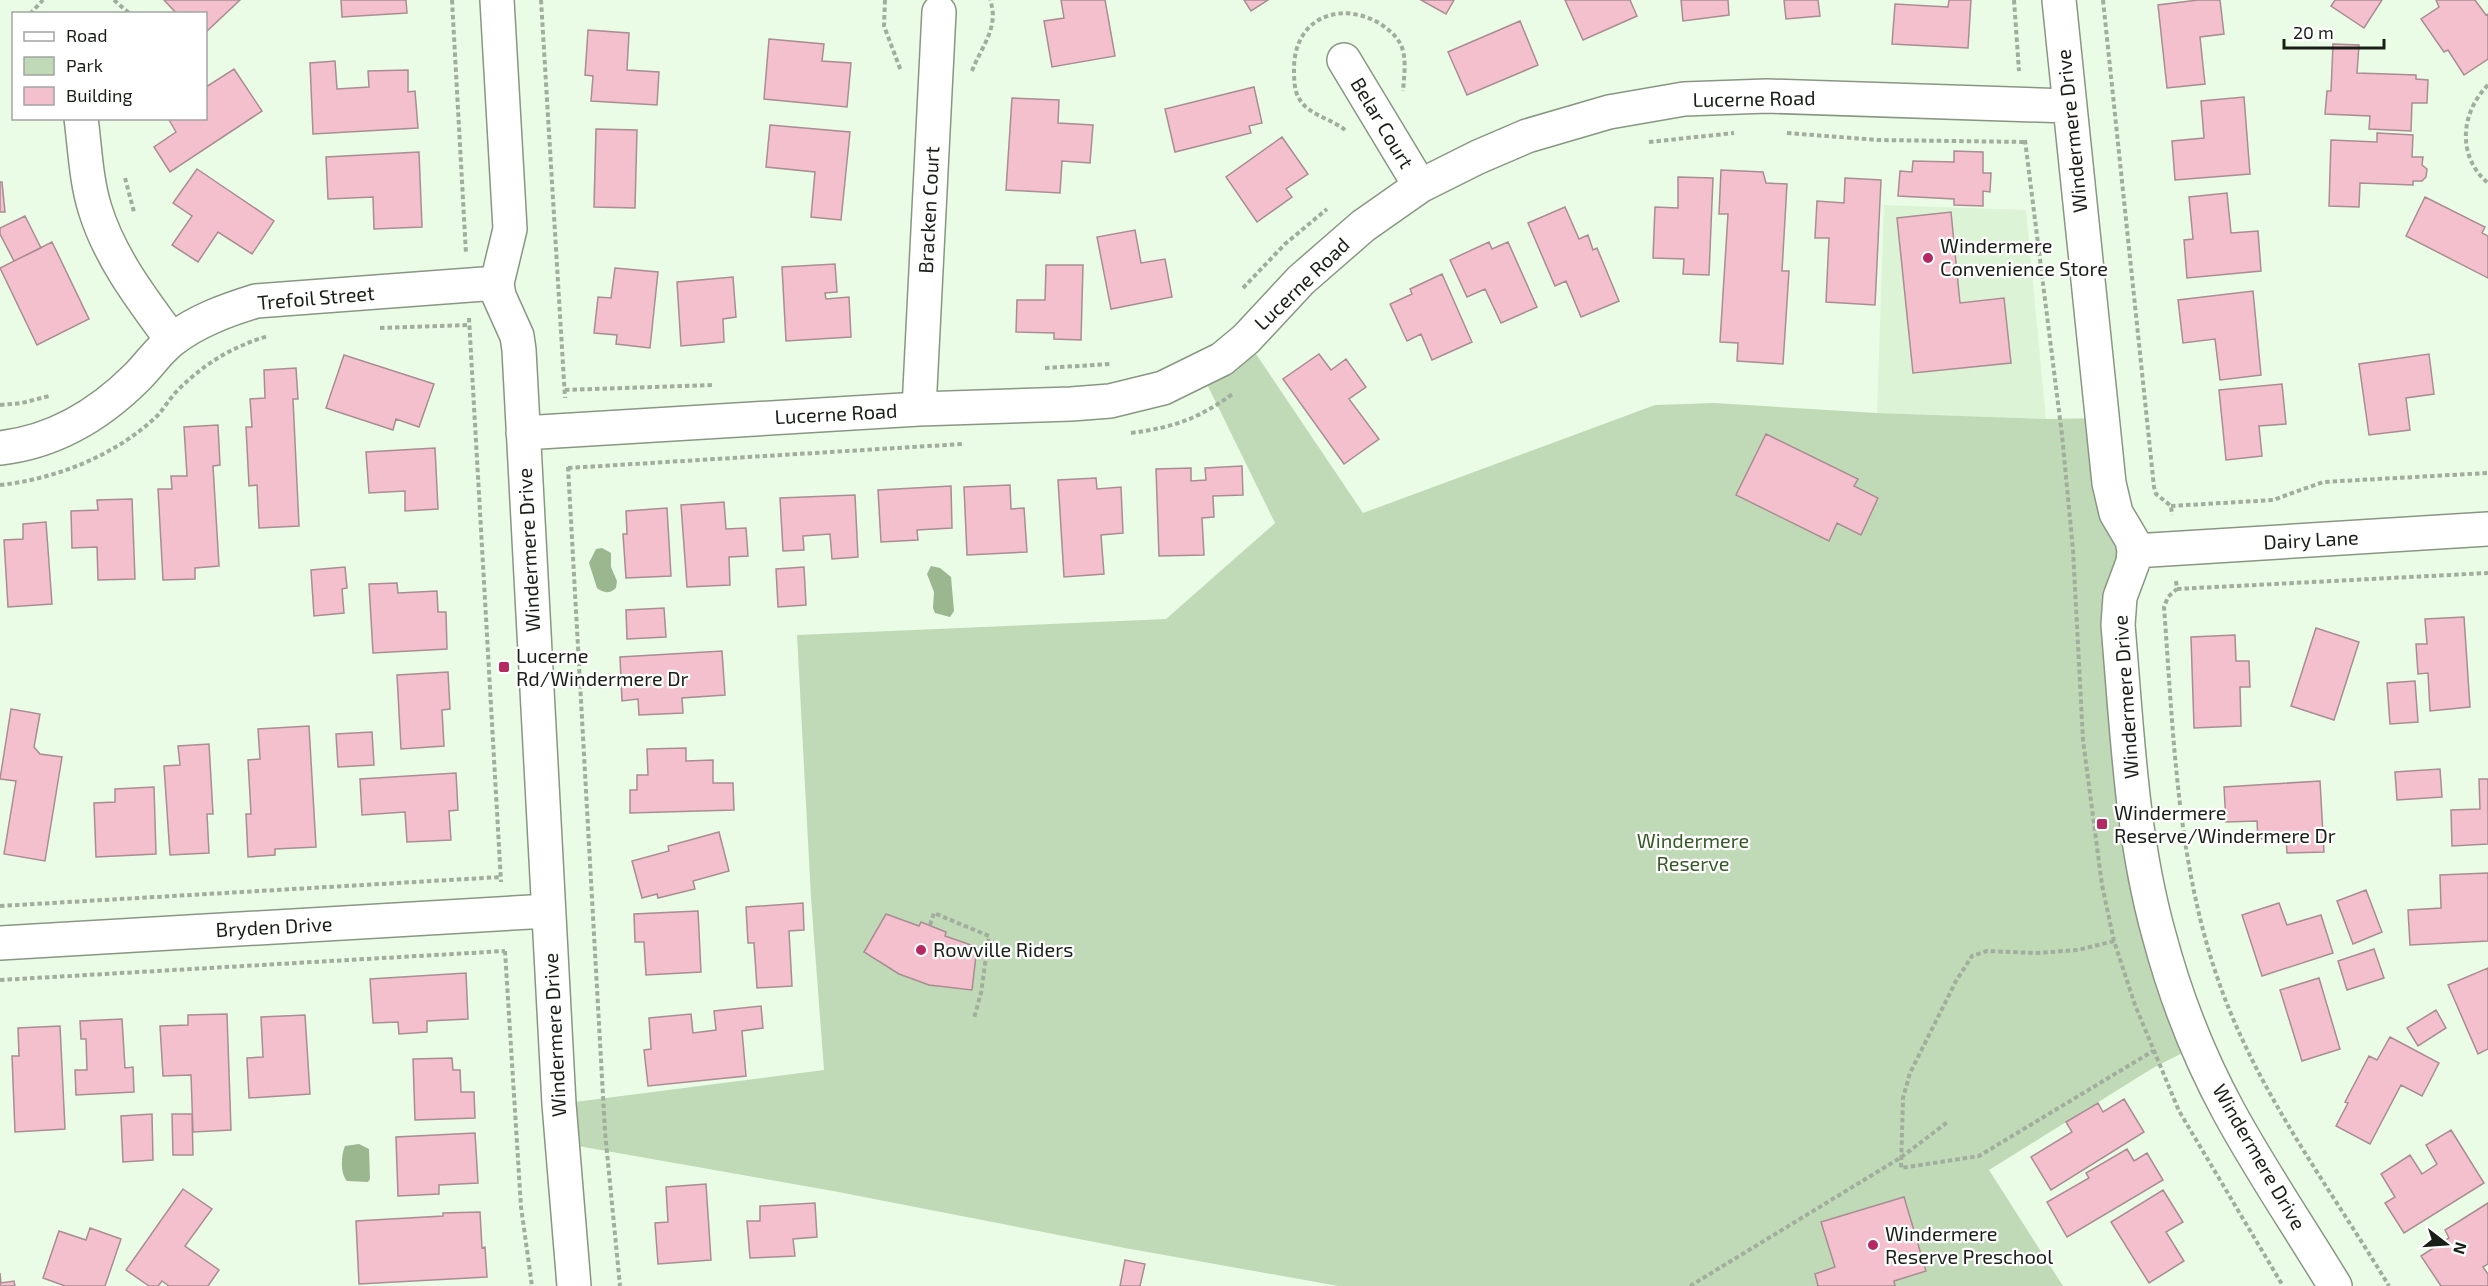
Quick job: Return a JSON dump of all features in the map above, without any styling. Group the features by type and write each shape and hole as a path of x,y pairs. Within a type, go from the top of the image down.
{"street":[{"path":"497,0 510,229 497,283"},
{"name":"Windermere Drive","path":"2059,0 2068,106 2112,501 2121,524 2132,540 2134,551 2133,562 2120,597 2118,625 2137,819 2148,890 2158,935 2173,982 2228,1111 2336,1286"},
{"name":"Bracken Court","path":"919,409 939,12"},
{"name":"Belar Court","path":"1344,60 1420,186"},
{"name":"Lucerne Road","path":"523,433 919,409 1110,401 1163,388 1222,359 1246,339 1301,280 1364,226 1420,186 1478,157 1568,123 1609,112 1684,99 1767,96 2068,106"},
{"path":"81,120 89,182 102,226 132,286 172,340"},
{"name":"Trefoil Street","path":"0,448 45,439 92,415 135,378 172,340 201,322 256,301 497,283"},
{"name":"Windermere Drive","path":"497,283 499,296 518,336 561,1143 574,1286"},
{"name":"Dairy Lane","path":"2134,551 2488,529"},
{"name":"Bryden Drive","path":"0,943 548,911"}],"path":[{"path":"32,12 44,0"},
{"path":"114,0 128,12"},
{"path":"452,0 466,263"},
{"path":"541,0 566,406"},
{"path":"885,0 884,26 900,69 901,80"},
{"path":"2014,0 2020,77"},
{"path":"2103,0 2156,494 2171,506 2273,500 2323,482 2488,473"},
{"path":"2488,86 2475,102 2466,126 2465,144 2471,165 2488,183"},
{"path":"124,175 137,220"},
{"path":"1239,294 1285,244 1330,207"},
{"path":"468,311 501,887"},
{"path":"368,329 469,325"},
{"path":"0,485 19,483 66,470 121,443 158,415 194,375 219,356 245,343 278,334"},
{"path":"1034,369 1113,363"},
{"path":"0,405 42,399 53,395"},
{"path":"568,461 604,1132 620,1286"},
{"path":"2171,506 2173,521"},
{"path":"2389,1286 2268,1092 2227,1004 2204,940 2184,843 2164,607 2168,597 2177,589 2488,573"},
{"path":"2176,574 2177,589"},
{"path":"0,906 501,877"},
{"path":"930,926 934,913 988,936 981,993 974,1018"},
{"path":"2114,940 2078,950 2036,953 1987,951 1972,956 1956,981 1910,1073 1903,1098 1901,1168 1979,1156 2153,1051"},
{"path":"505,941 521,1207 532,1286"},
{"path":"0,980 505,951"},
{"path":"1690,1286 1900,1158 1949,1121"}],"shaded area":[{"path":"1884,205 2026,210 2046,419 1877,413"},
{"path":"602,548 611,553 611,567 617,581 616,588 609,592 597,588 589,563 596,549"},
{"path":"931,566 940,568 951,577 954,611 950,617 935,613 933,608 934,592 927,574"},
{"path":"359,1144 369,1149 370,1179 368,1182 347,1181 343,1174 342,1159 345,1146"}],"green space":[{"name":"Windermere Reserve","path":"1246,339 1363,513 1655,405 1714,403 1877,413 2046,419 2102,418 2116,513 2128,736 2198,1045 2153,1068 1989,1170 2063,1286 1338,1286 1125,1248 833,1191 561,1143 559,1104 824,1070 811,898 797,635 1166,619 1275,523 1200,370"}],"building":[{"path":"164,0 240,0 207,31 207,12 175,12"},
{"path":"341,0 406,0 407,13 342,17"},
{"path":"1061,0 1105,0 1115,56 1052,67 1044,21 1064,18"},
{"path":"1244,0 1268,0 1251,11"},
{"path":"1421,0 1454,0 1446,14"},
{"path":"1565,0 1630,0 1637,16 1583,40"},
{"path":"1681,0 1728,0 1729,15 1683,21"},
{"path":"1784,0 1818,0 1820,16 1786,19"},
{"path":"1949,0 1971,0 1968,48 1892,44 1895,4 1948,7"},
{"path":"2220,0 2224,34 2200,37 2205,84 2167,88 2158,5"},
{"path":"2335,0 2382,0 2364,28 2331,6"},
{"path":"2436,0 2475,0 2486,15 2488,14 2488,59 2464,75 2448,50 2444,52 2421,19 2439,7"},
{"path":"1520,21 1538,65 1467,95 1448,52"},
{"path":"588,30 629,33 627,70 659,72 657,105 591,101 593,76 585,75"},
{"path":"769,39 824,44 822,61 851,63 847,107 764,99"},
{"path":"2333,44 2359,45 2357,73 2416,75 2416,79 2428,80 2427,103 2412,103 2411,131 2369,129 2370,116 2325,114 2327,91 2331,91"},
{"path":"335,61 337,89 369,87 368,71 408,70 408,92 415,91 418,128 313,134 310,63"},
{"path":"234,69 262,111 170,172 154,147 176,132 169,120 207,120 207,86"},
{"path":"1254,87 1262,123 1249,126 1251,133 1175,152 1165,109"},
{"path":"2244,97 2250,174 2175,180 2172,141 2204,138 2201,101"},
{"path":"1012,98 1059,100 1058,123 1093,125 1090,163 1062,161 1060,193 1006,190"},
{"path":"770,125 850,132 841,220 811,217 815,172 766,167"},
{"path":"596,129 637,130 635,208 594,207"},
{"path":"2377,133 2413,135 2412,157 2423,157 2422,165 2427,169 2426,177 2422,181 2413,181 2413,185 2360,183 2359,207 2329,206 2331,140 2377,142"},
{"path":"1282,137 1308,174 1286,189 1292,197 1257,222 1226,177"},
{"path":"1954,151 1983,152 1983,173 1991,173 1990,192 1983,191 1983,206 1954,205 1954,199 1898,196 1900,171 1912,172 1913,161 1954,162"},
{"path":"419,152 422,227 374,229 373,197 328,199 326,157"},
{"path":"197,169 274,221 252,254 218,232 198,262 172,245 192,216 173,203"},
{"path":"1721,170 1763,172 1766,183 1787,184 1782,271 1789,271 1783,364 1737,361 1738,343 1720,342 1728,214 1719,214"},
{"path":"1678,177 1713,178 1709,275 1683,274 1684,259 1653,258 1655,207 1678,208"},
{"path":"1845,178 1881,180 1875,305 1826,302 1829,238 1815,238 1817,201 1844,203"},
{"path":"0,182 2,182 5,212 0,212"},
{"path":"2227,193 2231,233 2258,231 2261,271 2187,278 2184,240 2193,239 2189,197"},
{"path":"2425,197 2485,227 2482,233 2488,236 2488,278 2406,236"},
{"path":"1565,207 1579,239 1588,235 1593,250 1597,248 1619,301 1581,317 1566,281 1555,286 1528,223"},
{"name":"Windermere Convenience Store","path":"1951,212 1960,303 2004,298 2011,363 1913,373 1897,218"},
{"path":"25,216 41,248 14,261 0,234 0,228"},
{"path":"1135,230 1141,263 1165,259 1172,297 1111,309 1097,237"},
{"path":"52,242 89,319 37,345 0,268"},
{"path":"1489,242 1492,249 1508,242 1537,307 1501,323 1485,289 1467,297 1450,260"},
{"path":"835,264 837,292 825,293 826,299 849,297 851,337 786,341 782,267"},
{"path":"1046,265 1083,265 1081,340 1054,339 1054,333 1016,332 1017,300 1045,300"},
{"path":"615,268 658,272 650,348 616,344 617,335 594,333 598,297 611,298"},
{"path":"1442,274 1472,342 1432,360 1421,334 1407,341 1390,304 1412,294 1410,289"},
{"path":"733,277 736,317 723,319 724,342 681,346 677,282"},
{"path":"2253,291 2261,375 2220,380 2215,339 2183,343 2178,300"},
{"path":"1319,354 1331,370 1346,359 1366,387 1349,399 1379,439 1344,464 1283,379"},
{"path":"2429,354 2434,394 2406,398 2410,430 2369,435 2359,364"},
{"path":"344,355 434,384 419,427 396,419 393,430 326,408"},
{"path":"296,368 298,399 293,399 299,526 259,528 257,485 249,486 246,427 252,427 250,399 265,398 264,370"},
{"path":"2282,384 2286,424 2259,426 2262,456 2226,460 2219,390"},
{"path":"218,425 220,465 213,466 219,566 195,568 195,579 163,580 158,489 172,489 171,476 187,476 184,427"},
{"path":"1766,434 1858,479 1854,486 1878,498 1861,535 1837,523 1829,541 1736,495"},
{"path":"435,448 438,509 405,511 405,491 369,493 366,452"},
{"path":"1242,466 1243,495 1213,496 1214,517 1202,518 1204,555 1159,556 1156,469 1191,468 1191,481 1206,480 1205,468"},
{"path":"1096,478 1097,489 1121,487 1123,533 1101,535 1104,574 1064,577 1058,480"},
{"path":"1010,485 1011,509 1024,508 1027,552 967,555 964,487"},
{"path":"951,486 952,528 917,530 918,540 881,542 878,490"},
{"path":"855,495 858,557 832,559 830,534 803,536 804,550 783,551 780,498"},
{"path":"132,499 135,579 98,580 97,547 72,548 71,511 98,510 97,500"},
{"path":"724,502 726,529 746,528 748,556 729,557 730,585 687,587 681,505"},
{"path":"667,508 671,576 626,578 623,534 627,534 626,511"},
{"path":"46,522 52,604 8,607 4,540 23,539 23,524"},
{"path":"345,567 347,588 342,589 344,613 314,616 311,570"},
{"path":"804,567 806,605 778,607 776,569"},
{"path":"397,583 398,593 437,591 438,612 446,612 447,649 373,653 369,584"},
{"path":"664,608 666,637 627,639 626,610"},
{"path":"2464,617 2470,707 2430,711 2428,673 2418,674 2416,644 2427,644 2425,619"},
{"path":"2316,628 2359,642 2334,720 2291,706"},
{"path":"2235,635 2236,661 2249,661 2250,687 2240,687 2241,726 2194,728 2191,637"},
{"path":"722,651 725,695 682,698 683,713 639,715 638,699 622,701 620,657"},
{"path":"448,672 450,709 442,710 444,746 401,749 397,675"},
{"path":"2415,681 2418,722 2390,724 2387,683"},
{"path":"11,709 40,714 34,747 40,754 62,757 45,861 4,854 16,781 0,779"},
{"path":"309,726 316,847 275,849 275,855 248,857 246,814 251,814 248,760 260,759 258,729"},
{"path":"372,732 374,765 338,767 336,734"},
{"path":"209,744 213,814 207,814 209,853 170,855 164,766 180,765 178,746"},
{"path":"686,748 686,761 713,760 713,783 733,783 734,810 630,813 630,790 637,790 637,775 648,775 647,749"},
{"path":"2440,769 2442,797 2397,800 2395,772"},
{"path":"456,773 458,810 449,811 451,840 407,842 405,812 362,815 360,779"},
{"path":"2479,779 2488,779 2488,844 2452,846 2451,810 2480,809"},
{"path":"2320,781 2324,852 2287,853 2286,838 2258,839 2257,821 2226,822 2224,787"},
{"path":"154,787 156,854 96,857 94,803 115,802 115,789"},
{"path":"719,832 729,871 693,881 695,889 658,898 657,894 642,898 632,861 669,851 668,846"},
{"path":"2488,873 2488,941 2410,945 2408,910 2441,908 2440,875"},
{"path":"2366,890 2382,932 2353,944 2337,901"},
{"path":"803,903 804,930 789,931 792,986 757,988 754,943 748,943 746,907"},
{"path":"2279,903 2287,925 2321,915 2333,953 2262,976 2242,915"},
{"path":"698,911 701,972 646,975 644,942 635,942 634,914"},
{"name":"Rowville Riders","path":"886,914 919,926 921,922 946,932 945,936 977,947 972,990 929,985 899,974 864,952"},
{"path":"2374,949 2384,978 2347,990 2338,961"},
{"path":"2488,968 2488,1049 2478,1054 2448,985"},
{"path":"466,973 468,1019 427,1021 427,1032 399,1034 398,1022 373,1023 370,979"},
{"path":"2319,978 2340,1049 2302,1061 2280,990"},
{"path":"761,1006 763,1028 742,1031 746,1076 648,1086 644,1050 651,1049 649,1018 691,1014 693,1033 716,1030 714,1011"},
{"path":"2436,1010 2446,1028 2418,1046 2407,1028"},
{"path":"227,1014 231,1130 193,1132 191,1075 163,1076 160,1026 188,1025 188,1015"},
{"path":"305,1015 310,1094 249,1098 247,1058 263,1057 261,1017"},
{"path":"122,1019 125,1068 133,1067 134,1092 76,1095 75,1070 87,1070 86,1039 81,1039 80,1021"},
{"path":"60,1026 65,1129 15,1132 12,1056 19,1056 18,1028"},
{"path":"2390,1037 2439,1063 2422,1096 2401,1085 2370,1144 2336,1126 2348,1103 2345,1102 2369,1056 2377,1060"},
{"path":"452,1058 453,1070 460,1070 461,1092 474,1092 475,1118 415,1120 413,1059"},
{"path":"2124,1099 2144,1132 2051,1190 2031,1157 2072,1132 2066,1122 2098,1103 2103,1112"},
{"path":"152,1114 153,1160 123,1162 121,1116"},
{"path":"172,1114 192,1114 193,1155 173,1155"},
{"path":"2451,1130 2484,1183 2404,1233 2385,1203 2395,1197 2381,1174 2410,1155 2422,1174 2437,1164 2426,1145"},
{"path":"475,1133 478,1183 439,1185 439,1194 398,1196 396,1137"},
{"path":"2127,1149 2134,1161 2147,1153 2163,1180 2067,1237 2047,1202 2089,1178 2086,1173"},
{"path":"706,1184 711,1260 658,1264 655,1223 668,1222 666,1187"},
{"path":"183,1189 212,1209 185,1246 219,1270 208,1286 169,1286 162,1281 158,1286 149,1286 126,1270"},
{"path":"2163,1190 2183,1222 2166,1232 2184,1261 2149,1283 2111,1222"},
{"name":"Windermere Reserve Preschool","path":"1904,1197 1926,1271 1894,1281 1895,1286 1818,1286 1815,1274 1835,1267 1821,1222"},
{"path":"815,1203 817,1237 793,1239 795,1256 750,1258 747,1221 760,1221 760,1206"},
{"path":"2488,1203 2488,1264 2483,1267 2488,1274 2488,1286 2441,1286 2421,1256 2449,1238 2445,1230"},
{"path":"480,1212 482,1248 485,1247 487,1277 359,1284 356,1221"},
{"path":"90,1228 121,1239 105,1286 65,1286 43,1278 59,1231 86,1240"},
{"path":"1125,1260 1145,1264 1140,1286 1120,1286"},
{"path":"0,1273 1,1283 14,1281 15,1286 0,1286"}],"place":[{"name":"Windermere Convenience Store","path":"1928,258"},
{"name":"Lucerne Rd/Windermere Dr","path":"504,667"},
{"name":"Windermere Reserve/Windermere Dr","path":"2102,824"},
{"name":"Rowville Riders","path":"921,950"},
{"name":"Windermere Reserve Preschool","path":"1873,1245"}]}
